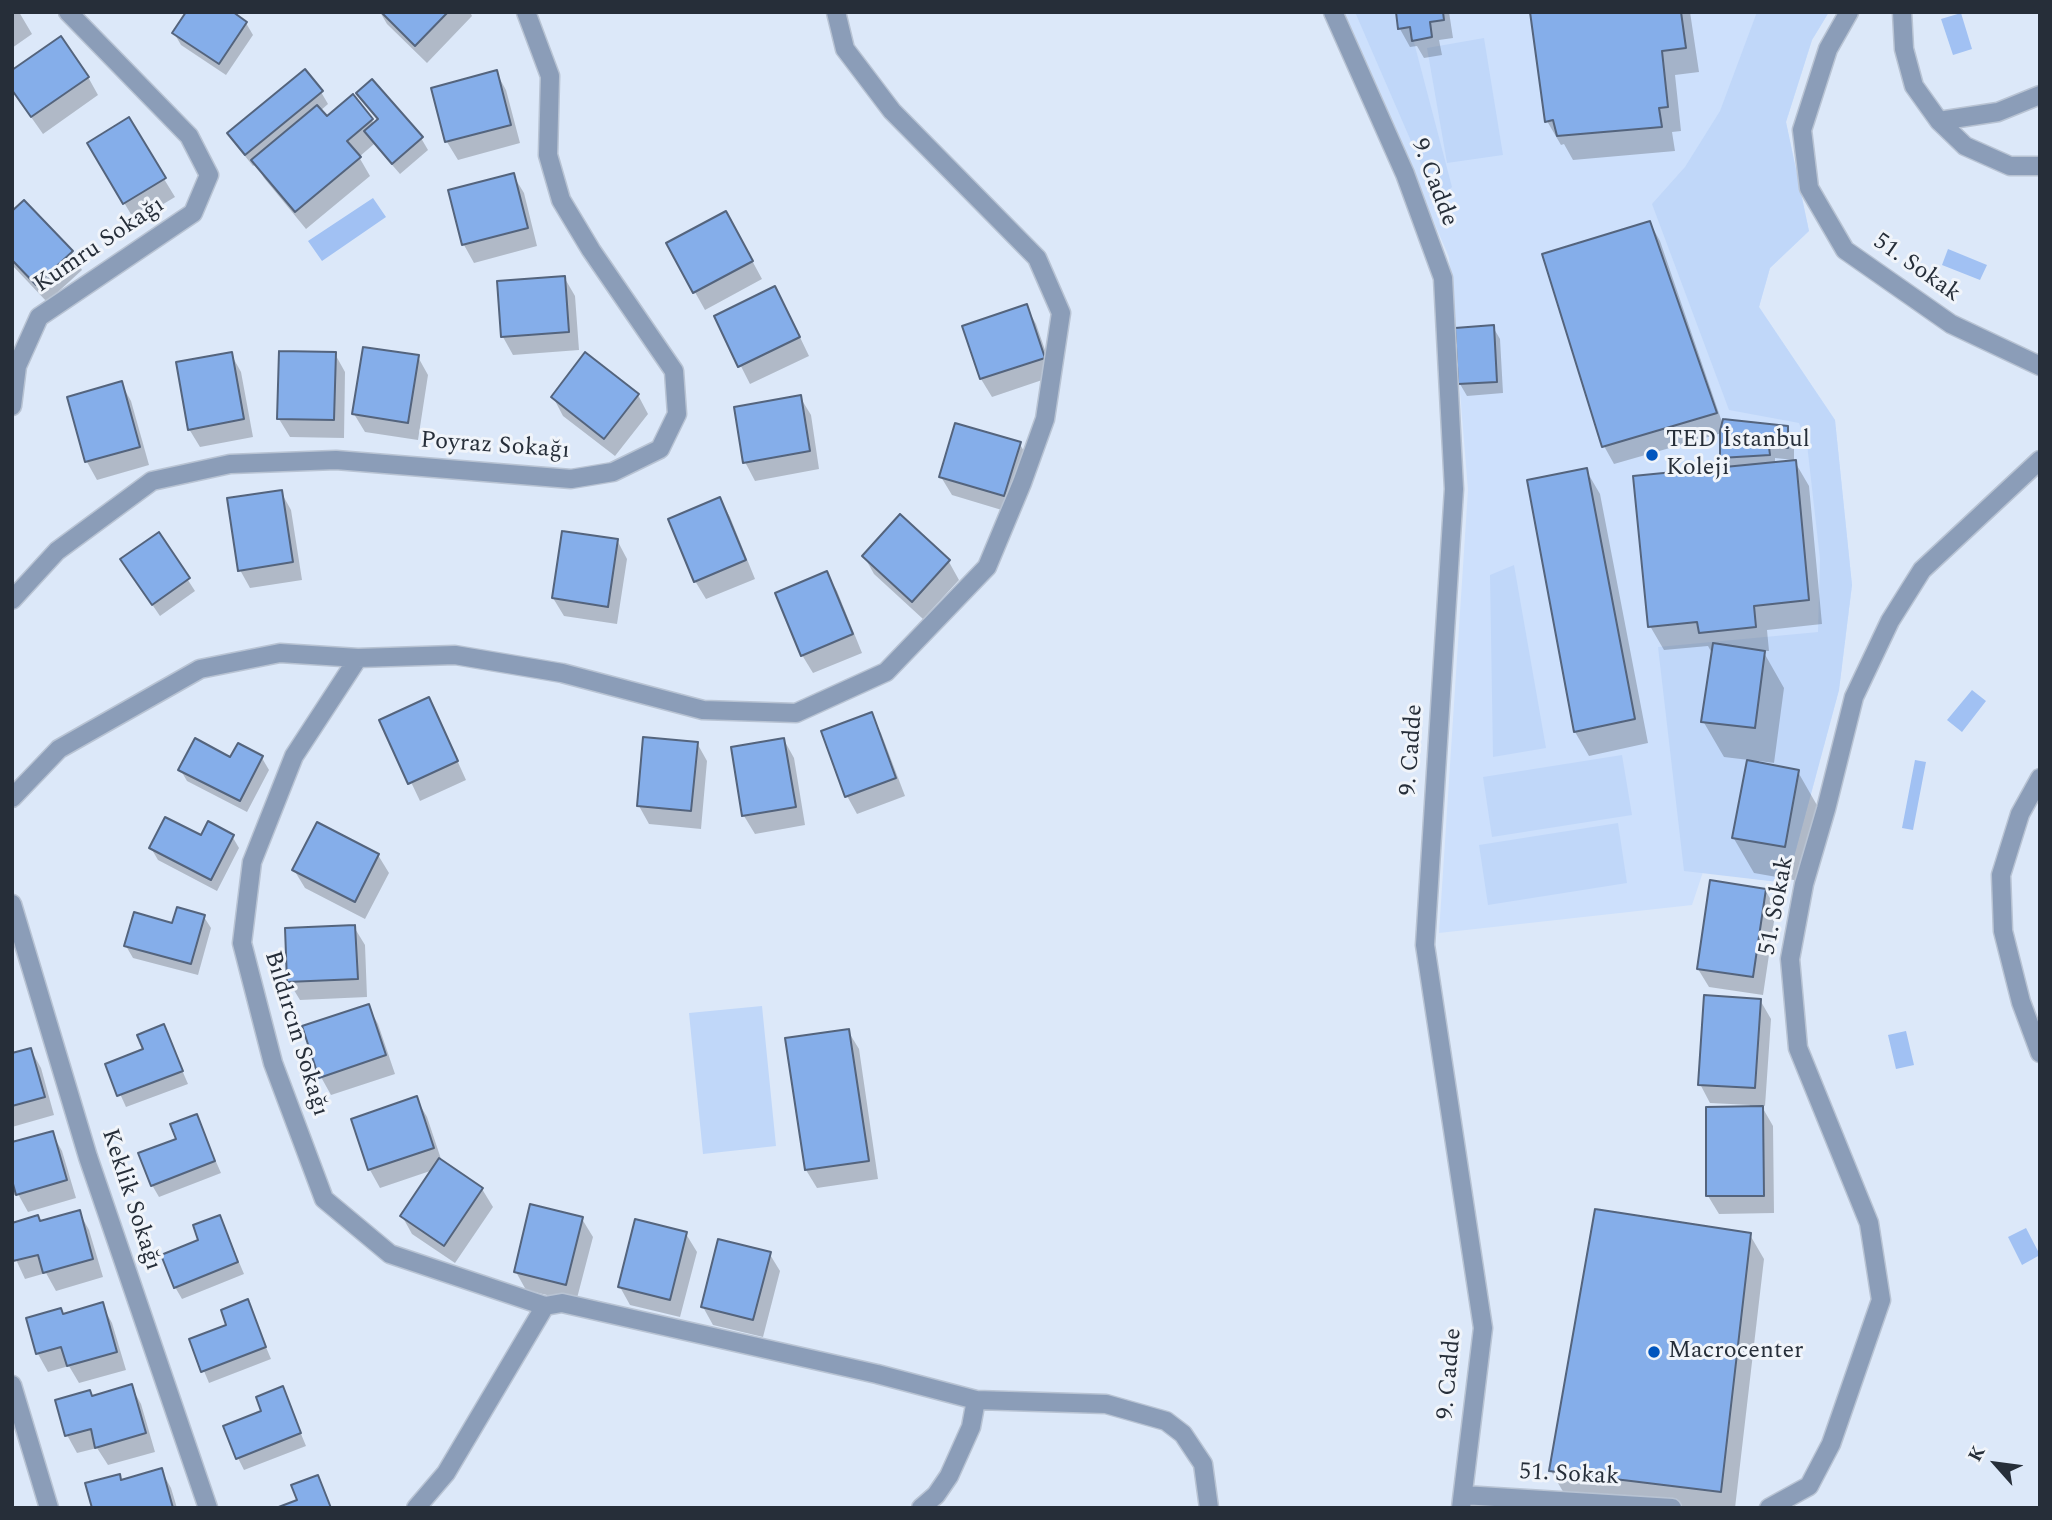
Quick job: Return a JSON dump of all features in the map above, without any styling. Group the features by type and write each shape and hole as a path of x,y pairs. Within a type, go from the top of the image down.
{"street":[{"name":"Kumru Sokağı","path":"12,406 17,366 39,317 193,213 209,174 189,136 68,12"},
{"name":"Poyraz Sokağı","path":"12,600 57,551 152,481 230,464 337,460 571,479 613,472 660,449 677,414 674,371 591,250 561,200 548,155 550,76 526,12"},
{"path":"12,798 59,749 200,669 279,653 358,658 455,655 562,673 703,710 796,713 886,672 987,567 1045,419 1061,313 1037,258 891,111 852,59 845,49 836,12"},
{"name":"9. Cadde","path":"1333,12 1405,174 1443,278 1454,489 1425,945 1483,1328 1462,1501"},
{"name":"51. Sokak","path":"1849,12 1828,49 1802,130 1810,188 1845,250 1951,324 2040,366"},
{"path":"1902,12 1904,49 1914,86 1939,121 1965,146 2010,166 2040,166"},
{"path":"1939,121 1998,111 2040,95"},
{"name":"51. Sokak","path":"1769,1508 1810,1486 1831,1444 1881,1300 1869,1223 1798,1048 1790,959 1804,884 1854,697 1890,621 1922,570 2040,460"},
{"name":"Bıldırcın Sokağı","path":"358,658 294,756 251,862 242,943 273,1063 324,1199 390,1254 545,1306 562,1303 877,1374 976,1400 1106,1404 1166,1421 1183,1434 1203,1464 1209,1508"},
{"path":"2040,778 2020,814 2001,875 2003,931 2021,1002 2040,1053"},
{"name":"Keklik Sokağı","path":"12,904 89,1157 208,1508"},
{"path":"416,1508 446,1473 545,1306"},
{"path":"12,1385 49,1508"},
{"path":"921,1508 936,1495 949,1476 971,1427 976,1400"},
{"name":"51. Sokak","path":"1462,1501 1672,1508"}],"shaded area":[{"name":"TED İstanbul Koleji","path":"1342,12 1829,12 1812,40 1786,122 1809,231 1770,268 1759,307 1835,420 1852,585 1839,690 1787,883 1703,872 1692,905 1439,933 1468,490 1449,257"},
{"path":"1355,12 1396,12 1398,29 1410,27 1452,187 1437,201"},
{"path":"1757,12 1829,12 1812,40 1786,122 1809,231 1770,268 1759,307 1835,420 1852,585 1839,690 1787,883 1684,871 1658,647 1818,632 1820,559 1807,444 1799,423 1729,410 1652,204 1685,167 1720,111"},
{"path":"1961,13 1972,49 1953,55 1941,19"},
{"path":"1484,38 1503,155 1447,163 1427,48"},
{"path":"373,198 386,217 322,261 308,241"},
{"path":"1948,249 1987,265 1980,280 1942,265"},
{"path":"1514,565 1546,748 1493,757 1490,575"},
{"path":"1972,690 1986,701 1962,732 1947,720"},
{"path":"1622,755 1632,815 1492,837 1483,777"},
{"path":"1915,760 1926,762 1913,830 1902,828"},
{"path":"1618,823 1627,883 1488,905 1479,845"},
{"path":"762,1006 776,1146 703,1154 689,1013"},
{"path":"1906,1031 1914,1065 1896,1069 1888,1035"},
{"path":"2026,1228 2040,1255 2022,1265 2008,1237"}],"building":[{"path":"186,12 233,12 247,22 219,64 172,33"},
{"path":"381,12 448,12 415,46"},
{"path":"1396,12 1443,12 1444,20 1430,22 1432,37 1412,41 1410,27 1398,29"},
{"path":"1530,12 1681,12 1686,48 1662,51 1668,107 1659,108 1662,127 1557,136 1553,120 1545,122"},
{"path":"61,36 89,77 31,117 12,90 12,70"},
{"path":"305,69 323,91 245,155 227,133"},
{"path":"497,70 511,125 445,142 431,88"},
{"path":"372,79 423,137 392,164 364,131 378,119 356,93"},
{"path":"353,94 373,119 347,141 361,157 295,212 251,160 317,105 327,116"},
{"path":"129,117 166,178 123,204 87,143"},
{"path":"514,173 528,228 462,245 448,190"},
{"path":"24,200 73,251 36,285 12,260 12,211"},
{"path":"726,211 753,261 693,293 666,243"},
{"path":"1650,221 1717,413 1602,447 1542,254"},
{"path":"565,276 569,332 501,337 497,281"},
{"path":"775,286 800,337 738,367 714,316"},
{"path":"1027,304 1045,358 980,379 962,326"},
{"path":"1494,325 1497,382 1458,384 1455,328"},
{"path":"363,347 419,355 408,423 352,414"},
{"path":"279,351 336,352 334,420 277,419"},
{"path":"232,352 244,419 188,430 176,362"},
{"path":"585,352 639,394 604,439 551,397"},
{"path":"122,381 140,447 85,462 67,397"},
{"path":"801,395 810,451 743,463 734,407"},
{"path":"1723,419 1788,426 1788,448 1769,447 1770,455 1720,458"},
{"path":"955,423 1021,442 1004,496 939,477"},
{"path":"1796,460 1809,600 1754,606 1756,627 1699,633 1697,622 1648,627 1633,476"},
{"path":"1587,468 1635,719 1574,732 1527,480"},
{"path":"282,490 293,562 238,571 227,498"},
{"path":"720,497 746,560 694,582 668,519"},
{"path":"900,514 950,560 912,602 862,556"},
{"path":"562,531 618,539 608,607 552,598"},
{"path":"159,532 190,578 152,605 120,559"},
{"path":"827,571 853,634 801,656 775,593"},
{"path":"1713,643 1765,651 1755,728 1701,722"},
{"path":"429,697 458,761 408,784 379,720"},
{"path":"872,712 896,778 845,797 821,731"},
{"path":"643,737 698,742 691,811 637,806"},
{"path":"195,738 230,757 238,743 263,756 240,801 178,770"},
{"path":"784,738 796,807 742,816 731,747"},
{"path":"1747,760 1799,770 1785,847 1732,838"},
{"path":"165,817 201,835 208,821 234,835 211,880 149,848"},
{"path":"317,822 379,854 355,902 292,870"},
{"path":"1710,880 1766,889 1753,977 1697,969"},
{"path":"177,907 205,915 191,964 124,946 134,912 172,923"},
{"path":"355,925 358,979 287,982 285,928"},
{"path":"1704,995 1761,999 1755,1088 1698,1085"},
{"path":"369,1004 386,1055 319,1078 302,1026"},
{"path":"164,1024 183,1071 117,1096 105,1064 143,1049 137,1035"},
{"path":"849,1029 869,1161 805,1170 785,1038"},
{"path":"31,1048 45,1097 12,1106 12,1053"},
{"path":"417,1096 434,1148 368,1170 351,1119"},
{"path":"1763,1106 1764,1196 1706,1196 1706,1107"},
{"path":"197,1114 215,1161 151,1186 138,1153 176,1139 170,1124"},
{"path":"53,1131 67,1180 16,1195 12,1180 12,1142"},
{"path":"439,1158 483,1188 444,1246 400,1216"},
{"path":"530,1204 583,1217 566,1285 514,1272"},
{"name":"Macrocenter","path":"1595,1209 1751,1233 1721,1492 1549,1471"},
{"path":"80,1210 93,1259 43,1273 38,1255 13,1261 12,1223 38,1215 40,1221"},
{"path":"220,1215 238,1262 174,1288 161,1255 198,1240 193,1225"},
{"path":"635,1219 687,1232 670,1300 618,1287"},
{"path":"718,1239 771,1252 753,1320 701,1307"},
{"path":"248,1299 266,1347 201,1372 189,1339 226,1325 221,1310"},
{"path":"103,1302 117,1352 67,1366 61,1347 36,1354 26,1318 61,1308 63,1314"},
{"path":"132,1384 146,1433 95,1448 91,1429 65,1436 55,1400 90,1390 92,1396"},
{"path":"283,1386 301,1433 236,1459 223,1426 261,1411 256,1397"},
{"path":"162,1468 173,1508 92,1508 85,1483 120,1474 121,1480"},
{"path":"318,1475 331,1508 276,1508 297,1500 291,1485"}],"place":[{"name":"TED İstanbul Koleji","path":"1652,455"},
{"name":"Macrocenter","path":"1654,1352"}]}
